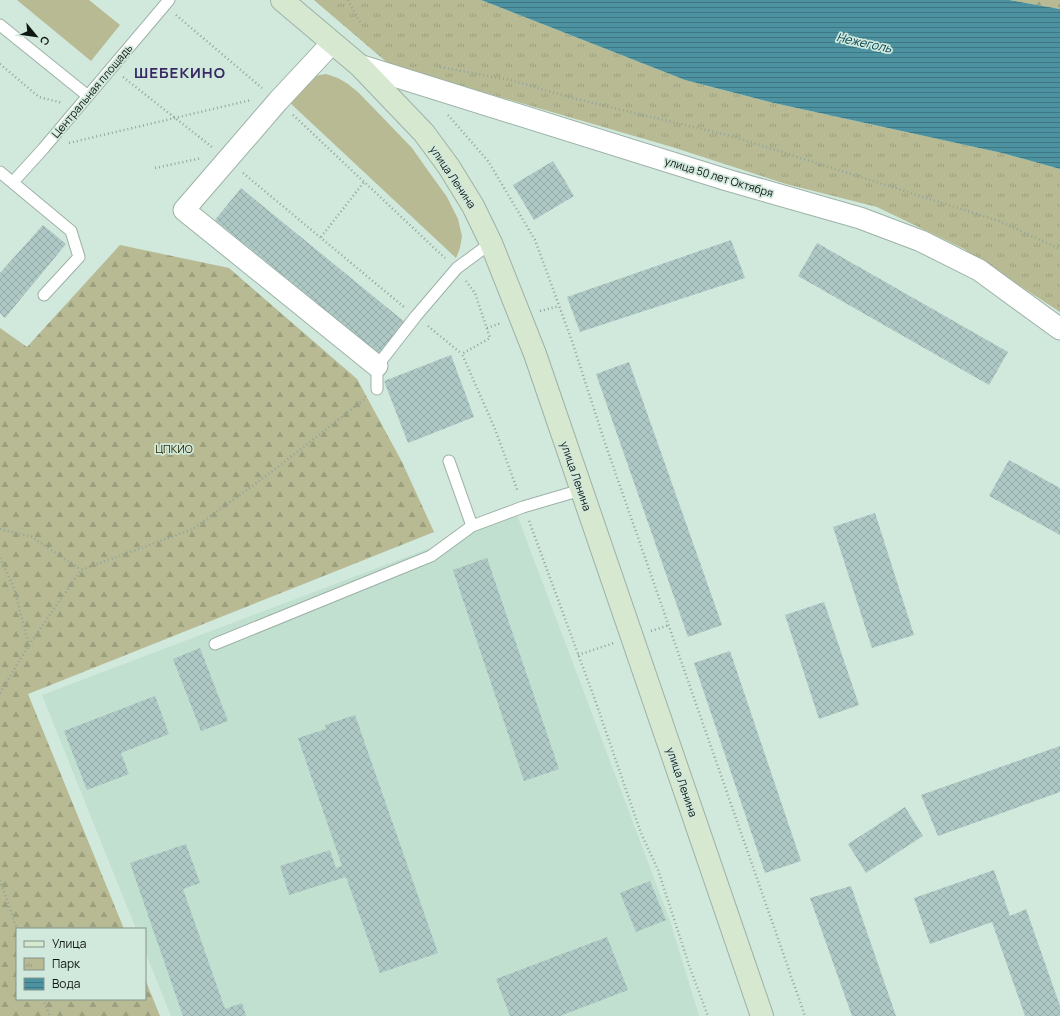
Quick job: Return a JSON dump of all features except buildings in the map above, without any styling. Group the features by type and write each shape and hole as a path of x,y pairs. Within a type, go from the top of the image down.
{"street":[{"name":"улица Ленина","path":"282,0 359,65 424,133 473,206 491,243 535,354 762,1016"},
{"path":"332,43 274,98 224,157 184,210 377,366"},
{"name":"улица 50 лет Октября","path":"359,65 727,180 860,218 921,241 979,270 1060,329"}],"lane":[{"name":"Центральная площадь","path":"13,182 43,149 167,3"},
{"path":"0,25 88,96"},
{"path":"0,172 71,231 79,257 44,295"},
{"path":"377,389 377,366 416,316 456,268 491,243"},
{"path":"449,462 472,526"},
{"path":"215,644 431,556 472,526 523,507 581,490"}],"path":[{"path":"348,0 360,22"},
{"path":"167,3 274,98 456,268 475,293 490,338 462,354"},
{"path":"0,64 38,97 78,107"},
{"path":"439,67 510,80 572,98 731,136 999,221 1060,249"},
{"path":"111,68 224,157 462,354 495,429 523,507 542,553 641,833 658,870 689,965 708,1016"},
{"path":"43,149 174,118 274,98"},
{"path":"448,115 488,161 535,240 572,341 605,443 805,1016"},
{"path":"155,168 224,157"},
{"path":"320,237 364,182"},
{"path":"0,693 29,645 81,570 193,529 274,470 377,389"},
{"path":"0,529 32,537 81,570"},
{"path":"0,558 14,588 29,645"},
{"path":"0,880 17,928"},
{"path":"43,1000 50,1016"}],"shaded area":[{"path":"517,515 671,924 699,1016 171,1016 146,954 146,928 136,928 42,695"}],"green space":[{"path":"17,0 89,0 120,25 91,61"},
{"path":"314,0 481,0 685,80 774,103 1002,153 1060,169 1060,312 964,249 877,207 786,184 672,147 390,65"},
{"path":"1009,0 1060,0 1060,9"},
{"path":"326,74 338,78 359,93 412,148 447,197 458,219 462,236 460,248 456,258 288,101 314,76"},
{"name":"ЦПКИО","path":"120,245 229,268 357,379 402,462 434,532 28,694 124,928 16,928 16,1000 146,1000 146,981 160,1016 0,1016 0,328 27,347"}],"water":[{"name":"Нежеголь","path":"481,0 1009,0 1060,9 1060,169 1002,153 774,103 685,80"}],"district":[{"name":"ШЕБЕКИНО","path":"180,73"}]}
